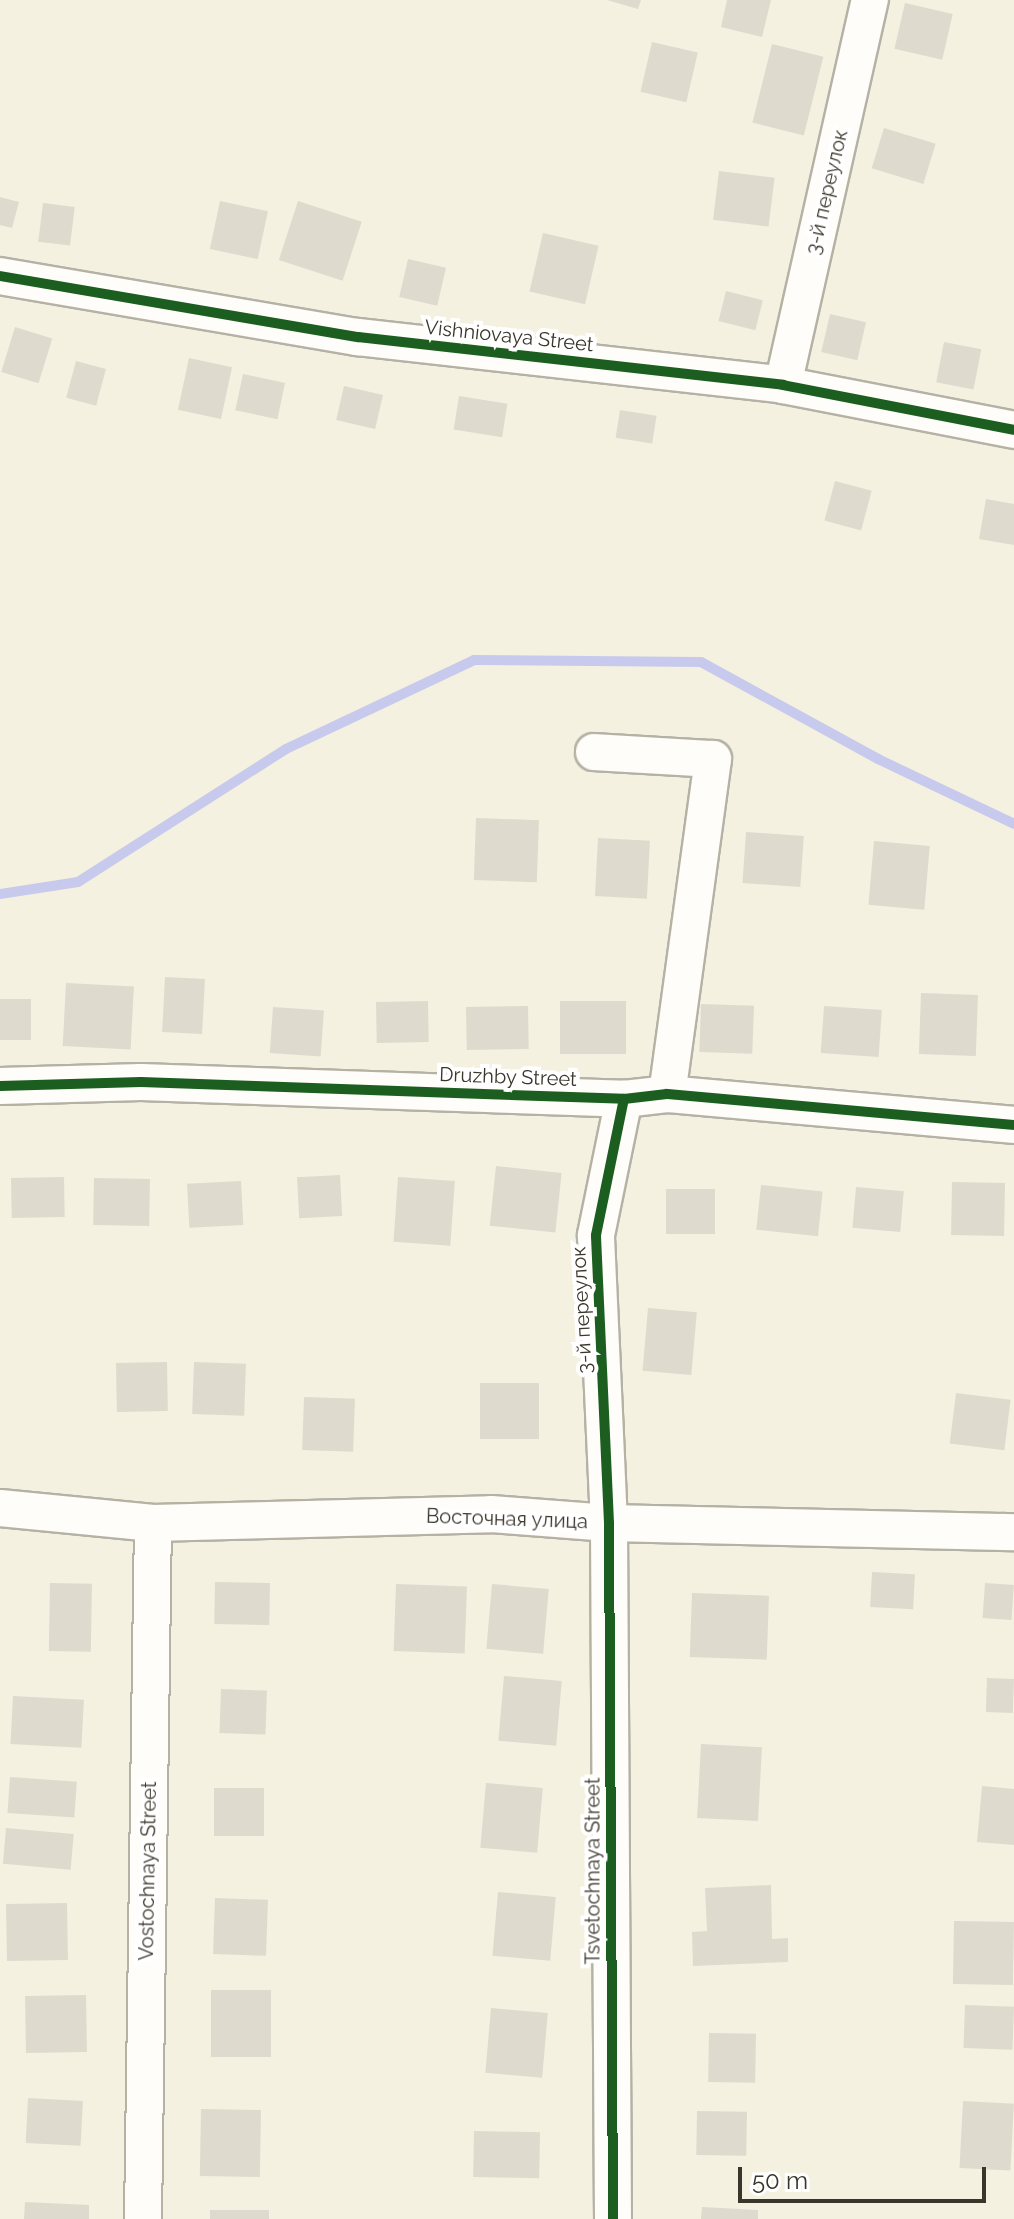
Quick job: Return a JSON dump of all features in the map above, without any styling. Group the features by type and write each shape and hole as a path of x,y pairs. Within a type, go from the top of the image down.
{"street":[{"name":"3-й переулок","path":"783,385 870,0"},
{"name":"Vishniovaya Street","path":"0,276 358,337 783,385 1014,430"},
{"path":"594,752 713,759 667,1094"},
{"name":"Druzhby Street","path":"0,1086 141,1082 624,1099 667,1094 1014,1125"},
{"name":"3-й переулок","path":"609,1523 596,1235 624,1099"},
{"name":"Восточная улица","path":"0,1508 153,1523 491,1514 609,1523 1014,1532"},
{"name":"Vostochnaya Street","path":"143,2219 153,1523"},
{"name":"Tsvetochnaya Street","path":"609,1523 613,2219"}],"building":[{"path":"607,0 641,0 638,9"},
{"path":"727,0 771,0 762,37 721,27"},
{"path":"905,3 953,14 942,60 894,49"},
{"path":"652,42 698,53 686,102 641,92"},
{"path":"772,44 823,57 804,135 752,123"},
{"path":"884,128 936,144 923,184 872,168"},
{"path":"719,171 775,178 769,226 713,220"},
{"path":"0,197 19,202 12,228 0,225"},
{"path":"220,201 268,211 258,259 210,249"},
{"path":"298,201 362,222 343,281 279,260"},
{"path":"43,203 75,207 70,246 38,242"},
{"path":"543,233 599,246 585,304 530,291"},
{"path":"408,259 446,268 437,306 399,297"},
{"path":"726,291 763,300 755,330 719,321"},
{"path":"830,314 866,322 857,360 821,352"},
{"path":"15,327 52,338 39,383 1,372"},
{"path":"944,342 981,349 973,389 936,382"},
{"path":"189,358 232,367 221,419 178,410"},
{"path":"76,361 106,369 96,406 66,398"},
{"path":"243,374 285,383 277,419 235,410"},
{"path":"344,386 383,395 375,429 336,420"},
{"path":"459,396 507,404 502,437 454,430"},
{"path":"620,410 657,416 652,443 616,438"},
{"path":"835,481 872,491 861,530 824,521"},
{"path":"986,499 1014,504 1014,545 979,539"},
{"path":"476,818 539,820 537,882 474,880"},
{"path":"746,832 804,836 800,887 742,883"},
{"path":"598,838 650,841 647,899 595,896"},
{"path":"874,841 930,846 924,910 868,905"},
{"path":"165,977 205,979 202,1034 162,1032"},
{"path":"66,983 134,987 131,1049 63,1046"},
{"path":"921,993 978,995 976,1056 919,1054"},
{"path":"0,999 31,999 31,1040 0,1040"},
{"path":"428,1001 429,1042 377,1043 376,1002"},
{"path":"560,1001 626,1001 626,1054 560,1054"},
{"path":"701,1004 754,1006 752,1054 699,1052"},
{"path":"528,1006 529,1049 467,1050 466,1007"},
{"path":"824,1006 882,1010 879,1057 821,1053"},
{"path":"273,1007 324,1011 321,1056 270,1053"},
{"path":"496,1166 562,1173 555,1233 490,1226"},
{"path":"340,1175 342,1216 299,1218 297,1177"},
{"path":"64,1177 65,1217 12,1218 11,1178"},
{"path":"398,1177 455,1181 450,1246 393,1242"},
{"path":"94,1178 150,1179 149,1226 93,1225"},
{"path":"241,1181 243,1225 189,1228 187,1184"},
{"path":"952,1182 1005,1183 1004,1236 951,1235"},
{"path":"761,1185 823,1191 818,1236 756,1230"},
{"path":"856,1187 904,1191 900,1232 852,1228"},
{"path":"666,1189 715,1189 715,1234 666,1234"},
{"path":"648,1308 697,1312 691,1375 643,1371"},
{"path":"167,1362 168,1411 117,1412 116,1363"},
{"path":"194,1362 246,1364 244,1416 192,1414"},
{"path":"480,1383 539,1383 539,1439 480,1439"},
{"path":"956,1393 1011,1400 1004,1450 950,1444"},
{"path":"304,1397 355,1399 353,1452 302,1450"},
{"path":"872,1572 915,1574 913,1609 870,1607"},
{"path":"215,1582 270,1583 269,1625 214,1624"},
{"path":"50,1583 92,1584 91,1652 49,1651"},
{"path":"985,1583 1014,1585 1011,1620 983,1618"},
{"path":"396,1584 467,1586 465,1653 394,1651"},
{"path":"492,1584 549,1589 543,1654 486,1649"},
{"path":"692,1593 769,1596 767,1660 690,1657"},
{"path":"504,1676 562,1681 556,1746 498,1741"},
{"path":"987,1678 1014,1679 1013,1713 986,1712"},
{"path":"221,1689 267,1691 265,1735 219,1733"},
{"path":"13,1696 84,1700 81,1748 10,1744"},
{"path":"701,1744 762,1747 758,1821 697,1818"},
{"path":"10,1777 77,1782 74,1818 7,1813"},
{"path":"486,1783 543,1788 537,1853 480,1848"},
{"path":"982,1786 1014,1789 1014,1845 977,1842"},
{"path":"214,1788 264,1788 264,1836 214,1836"},
{"path":"6,1828 74,1834 71,1870 3,1864"},
{"path":"771,1885 772,1939 788,1938 788,1962 693,1966 692,1932 707,1931 705,1888"},
{"path":"498,1892 556,1897 550,1961 492,1956"},
{"path":"215,1898 268,1900 266,1956 213,1954"},
{"path":"67,1903 68,1960 7,1961 6,1904"},
{"path":"954,1921 1014,1922 1013,1985 953,1984"},
{"path":"211,1990 271,1990 271,2057 211,2057"},
{"path":"86,1995 87,2052 26,2053 25,1996"},
{"path":"965,2005 1014,2007 1012,2050 963,2048"},
{"path":"491,2008 548,2013 542,2078 485,2073"},
{"path":"709,2033 756,2034 755,2083 708,2082"},
{"path":"28,2098 83,2101 81,2146 26,2143"},
{"path":"963,2101 1014,2104 1010,2171 959,2168"},
{"path":"201,2109 261,2110 260,2177 200,2176"},
{"path":"697,2111 747,2112 746,2156 696,2155"},
{"path":"474,2131 540,2132 539,2178 473,2177"},
{"path":"25,2202 89,2205 89,2219 24,2219"},
{"path":"702,2207 758,2210 758,2219 701,2219"},
{"path":"210,2210 269,2210 269,2219 210,2219"}],"waterway":[{"path":"0,894 78,882 286,749 474,660 701,662 878,759 1014,824"}],"cycle path":[{"path":"0,276 358,337 783,385 1014,430"},
{"path":"0,1086 141,1082 624,1099 667,1094 1014,1125"},
{"path":"613,2219 609,1523 596,1235 624,1099"}]}
